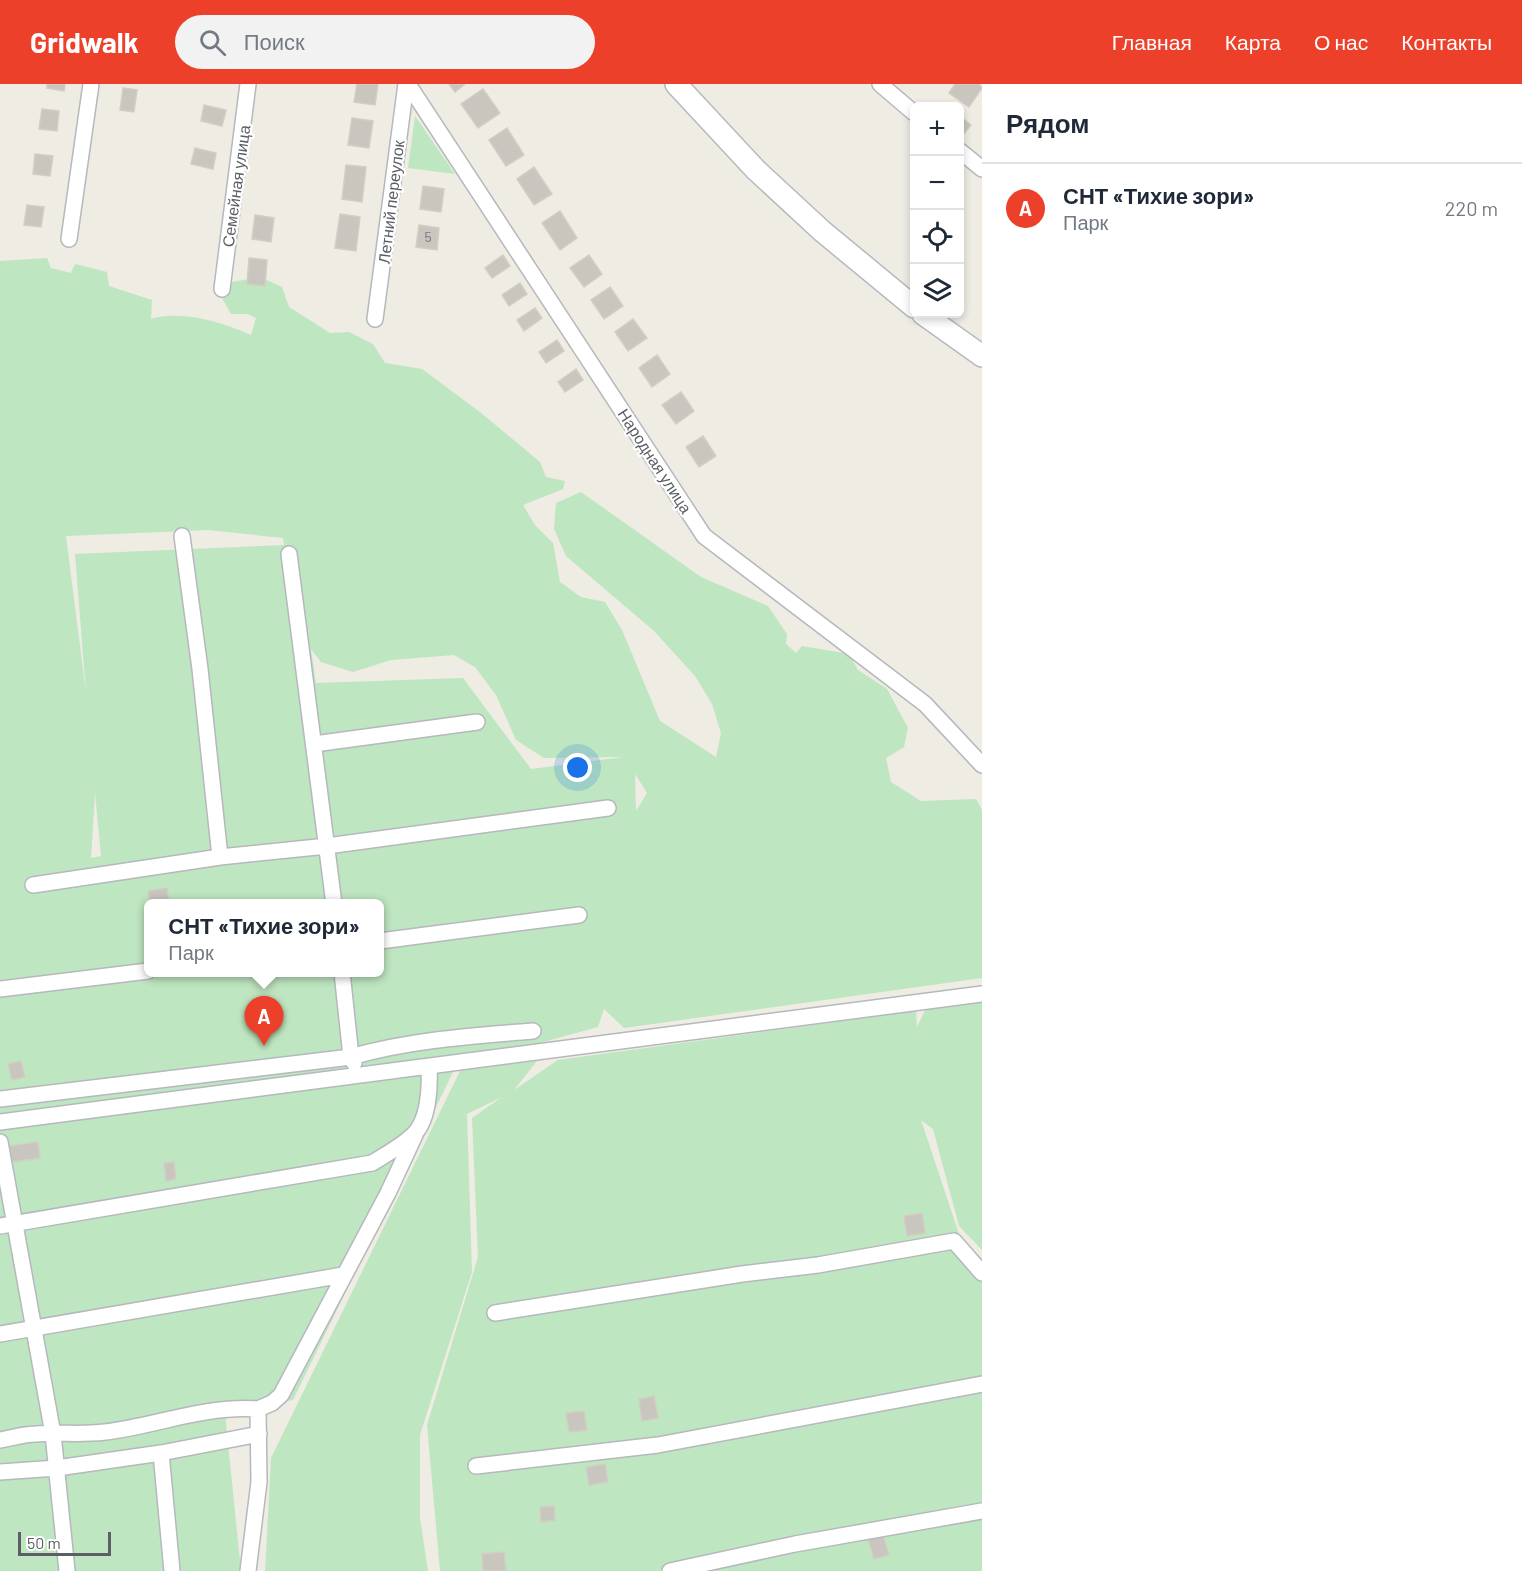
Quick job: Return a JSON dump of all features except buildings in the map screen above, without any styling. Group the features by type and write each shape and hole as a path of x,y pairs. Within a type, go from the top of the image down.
{"main road":[{"path":"676,84 756,170 822,231 910,303"},
{"path":"929,318 982,356"}],"street":[{"path":"69,239 91,84"},
{"name":"Семейная улица","path":"222,289 248,84"},
{"name":"Летний переулок","path":"375,319 407,84"},
{"name":"Народная улица","path":"407,84 704,536 925,704 982,765"},
{"path":"880,84 910,109"},
{"path":"964,154 982,169"},
{"path":"182,536 200,669 220,857"},
{"path":"290,554 334,899"},
{"path":"314,744 477,722"},
{"path":"33,885 220,857 327,846 608,808"},
{"path":"384,940 579,915"},
{"path":"0,989 144,971"},
{"path":"343,977 351,1057 363,1075"},
{"path":"0,1122 429,1068 531,1052 982,994"},
{"path":"0,1099 351,1057 374,1050 480,1035 532,1031"},
{"path":"0,1440 36,1434 106,1432 146,1423 169,1421 193,1413 238,1407 258,1409 272,1403 281,1395 388,1193 423,1119 430,1085 429,1068"},
{"path":"7,1225 372,1163 415,1135"},
{"path":"0,1142 7,1225 33,1328 53,1434 68,1571"},
{"path":"495,1313 742,1274 818,1265 954,1241 982,1273"},
{"path":"0,1334 343,1275"},
{"path":"476,1466 658,1445 982,1384"},
{"path":"248,1571 259,1482 258,1409"},
{"path":"0,1473 57,1468 259,1434"},
{"path":"161,1452 172,1571"},
{"path":"670,1571 795,1544 982,1511"}],"green space":[{"path":"415,116 455,174 408,168"},
{"path":"47,258 51,268 71,273 75,264 107,272 109,286 152,300 151,319 175,316 201,319 251,335 256,318 247,314 231,314 222,298 226,283 260,277 282,287 289,307 330,333 349,332 373,344 385,363 422,369 480,412 540,462 546,477 565,481 563,489 523,505 535,525 553,543 560,582 581,597 605,602 622,630 660,721 716,757 721,733 712,704 695,676 654,631 566,556 554,529 556,503 581,492 701,577 768,606 787,634 786,644 796,653 802,646 849,654 858,670 887,689 908,728 904,747 886,758 891,782 921,801 976,799 982,810 982,978 624,1028 604,1009 598,1027 456,1066 293,1400 225,1413 241,1571 0,1571 0,261","holes":["208,530 283,538 284,545 75,554 86,693 66,536","311,649 321,662 353,672 391,660 454,655 475,667 496,695 516,740 544,758 623,757 531,769 463,678 316,683","635,774 647,793 636,811","95,793 101,856 91,858"]},
{"path":"982,997 982,1250 959,1226 933,1129 921,1120 960,1237 982,1259 982,1571 440,1571 427,1425 478,1257 472,1118 502,1097 467,1114 472,1272 420,1435 420,1518 428,1571 265,1571 271,1458 461,1069 537,1061 514,1090 558,1060 916,1011 917,1027 929,1002"}],"place":[{"name":"СНТ «Тихие зори»","path":"264,1046"}]}
